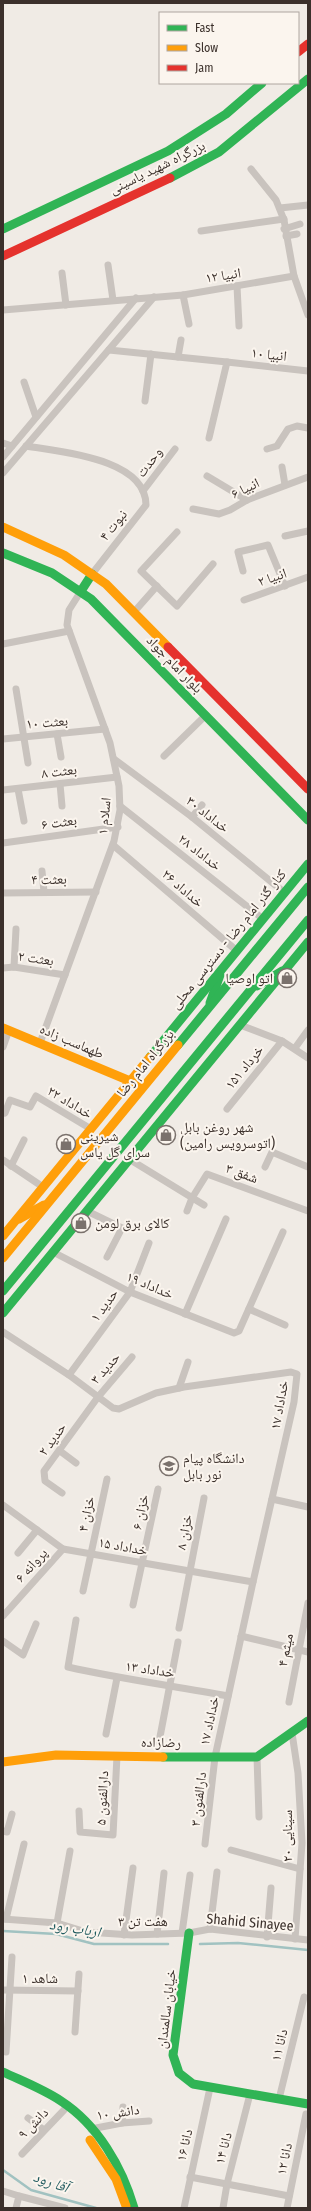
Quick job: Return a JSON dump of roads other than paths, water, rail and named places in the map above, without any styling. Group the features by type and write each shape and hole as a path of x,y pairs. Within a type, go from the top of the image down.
{"main road":[{"path":"299,51 308,44"},
{"name":"بزرگراه شهید یاسینی","path":"3,256 196,166 219,152 308,79"},
{"name":"بزرگراه شهید یاسینی","path":"3,229 168,151 226,114 261,84"},
{"name":"بلوار امام جواد","path":"3,527 64,555 92,574 134,612 308,789"},
{"name":"بلوار امام جواد","path":"3,553 52,573 81,591 206,715 308,820"},
{"path":"81,591 92,574"},
{"name":"کنار گذر امام رضا - دسترسی محلی","path":"3,1236 308,864"},
{"name":"بزرگراه امام رضا","path":"3,1258 308,887"},
{"path":"14,1299 3,1291 308,920"},
{"path":"3,1313 308,942"},
{"path":"252,988 288,967"},
{"path":"209,1008 221,970"},
{"name":"طهماسب زاده","path":"6,1029 130,1081 141,1089"},
{"path":"14,1222 47,1204"},
{"path":"257,1757 308,1722"},
{"name":"رضازاده","path":"3,1762 56,1755 257,1757"},
{"name":"خیابان سالمندان","path":"186,1933 173,2055 179,2073 193,2084 308,2104"},
{"path":"3,2072 68,2105 91,2129 112,2158 130,2191 134,2208"},
{"path":"3,2079 64,2110 86,2133 107,2162 123,2194 127,2208"}],"street":[{"path":"251,169 276,200 280,208 284,219 285,232 294,276 305,299 308,315"},
{"path":"280,208 308,204"},
{"path":"201,231 284,219"},
{"path":"285,232 300,224"},
{"path":"285,232 297,234"},
{"path":"108,265 113,300"},
{"path":"62,273 66,305"},
{"name":"انبیا ۱۲","path":"136,298 183,294 294,276"},
{"path":"237,286 239,326"},
{"path":"183,294 189,324"},
{"path":"3,473 154,297"},
{"path":"3,310 136,298"},
{"path":"3,457 136,298"},
{"path":"178,357 181,340"},
{"name":"انبیا ۱۰","path":"109,350 308,371"},
{"path":"145,401 151,354"},
{"path":"209,438 227,362"},
{"path":"24,382 36,417"},
{"path":"268,449 277,446 288,429 296,426 308,428"},
{"path":"3,443 12,446"},
{"path":"26,446 72,454 105,462 129,472 143,491"},
{"name":"وحدت","path":"143,491 175,449"},
{"path":"282,467 285,485"},
{"path":"207,476 247,500"},
{"name":"انبیا ۶","path":"194,510 219,514 230,510 247,500 308,477"},
{"name":"نبوت ۴","path":"92,574 146,505 143,491"},
{"path":"285,536 308,531"},
{"path":"177,532 141,571 177,606 213,564"},
{"path":"243,571 238,552 268,545 285,586"},
{"name":"انبیا ۲","path":"244,600 308,577"},
{"path":"134,612 157,586"},
{"name":"اسلام ۱","path":"40,1043 113,845 118,827 120,806 114,759 105,729 69,631 68,614 81,591"},
{"path":"3,644 69,631"},
{"path":"16,689 28,763"},
{"path":"164,756 206,715"},
{"name":"بعثت ۱۰","path":"3,739 105,729"},
{"path":"57,734 61,757"},
{"name":"خداداد ۳۰","path":"114,759 192,817 284,893"},
{"name":"بعثت ۸","path":"3,790 117,777"},
{"path":"60,784 62,806"},
{"path":"18,789 24,821"},
{"path":"192,817 202,805"},
{"name":"خداداد ۲۸","path":"120,806 263,919"},
{"name":"بعثت ۶","path":"3,843 118,827"},
{"name":"خداداد ۲۶","path":"113,845 237,951"},
{"path":"42,871 44,892"},
{"name":"بعثت ۴","path":"3,893 96,892"},
{"path":"14,967 16,929"},
{"name":"بعثت ۲","path":"3,968 14,967 65,975"},
{"path":"240,1025 282,1041 295,1048 308,1058"},
{"path":"3,1047 6,1029"},
{"path":"295,1048 308,1030"},
{"name":"۱۵خرداد ۱","path":"226,1109 282,1041"},
{"name":"خداداد ۲۲","path":"3,1112 5,1113 10,1100 30,1107 36,1096 91,1129"},
{"path":"11,1166 24,1140"},
{"path":"266,1167 272,1152 308,1167"},
{"path":"129,1159 204,1205"},
{"path":"3,1160 43,1187"},
{"name":"شفق ۳","path":"187,1211 192,1198 207,1174 308,1211"},
{"path":"87,1211 122,1228 107,1257"},
{"path":"185,1314 226,1219"},
{"path":"283,1232 249,1309 285,1325"},
{"name":"حدید ۱","path":"69,1375 130,1292 149,1243"},
{"name":"خداداد ۱۹","path":"53,1252 130,1292 234,1333 239,1331 249,1309"},
{"name":"خداداد ۱۷","path":"3,1332 69,1375 113,1408 119,1409 156,1393 179,1388 291,1372 297,1374 294,1402 215,1757"},
{"name":"حدید ۳","path":"98,1397 132,1357"},
{"path":"179,1388 188,1362"},
{"name":"حدید ۲","path":"62,1493 45,1480 44,1472 98,1397"},
{"path":"60,1451 76,1463"},
{"name":"خزان ۴","path":"83,1591 107,1478"},
{"name":"خزان ۶","path":"134,1605 158,1489"},
{"name":"خزان ۸","path":"179,1628 204,1498"},
{"path":"272,1500 308,1507"},
{"name":"خداداد ۱۵","path":"3,1505 63,1549 253,1582"},
{"path":"18,1553 37,1530"},
{"name":"پروانه ۶","path":"3,1616 63,1549"},
{"name":"میثم ۴","path":"288,1702 308,1603"},
{"name":"خداداد ۱۳","path":"76,1620 68,1667 117,1678 170,1685 228,1696"},
{"path":"3,1641 23,1655 36,1624"},
{"path":"241,1636 308,1652"},
{"path":"158,1742 178,1642"},
{"path":"106,1734 117,1678"},
{"name":"سینایی ۲۰","path":"292,1733 300,1793 302,1843 295,1939"},
{"name":"دارالفنون ۵","path":"79,1811 80,1832 113,1835 117,1756"},
{"name":"دارالفنون ۳","path":"206,1844 215,1757"},
{"path":"257,1757 259,1817"},
{"path":"3,1831 7,1832 12,1814"},
{"path":"4,1919 24,1844"},
{"path":"231,1850 300,1869"},
{"path":"57,1923 70,1851"},
{"path":"124,1935 134,1868"},
{"path":"210,1930 217,1872"},
{"path":"157,1934 164,1873"},
{"path":"186,1933 190,1874"},
{"path":"267,1937 271,1888"},
{"name":"هفت تن ۳","path":"4,1919 57,1923 86,1932 124,1935 186,1933"},
{"name":"Shahid Sinayee","path":"186,1933 210,1930 308,1940"},
{"path":"6,2052 7,1990 12,1957"},
{"path":"74,2032 79,1974"},
{"name":"شاهد ۱","path":"7,1990 78,1991"},
{"name":"دانا ۱۱","path":"279,2099 304,1997"},
{"name":"دانا ۱۶","path":"184,2208 210,2088"},
{"name":"دانا ۱۴","path":"223,2208 227,2184 250,2094"},
{"path":"122,2123 123,2107"},
{"name":"دانش ۹","path":"22,2154 64,2110"},
{"name":"دانا ۱۲","path":"287,2208 305,2136 306,2114"},
{"path":"28,2118 44,2130"},
{"name":"دانش ۱۰","path":"91,2129 122,2123 149,2121"},
{"path":"190,2176 289,2196"},
{"path":"3,2191 65,2208"},
{"path":"16,2208 19,2196"}],"waterway":[{"name":"ارباب رود","path":"3,1931 56,1934 94,1944 168,1944"},
{"name":"ارباب رود","path":"200,1944 238,1943 308,1950"},
{"name":"آقا رود","path":"3,2170 31,2190 96,2208"}],"place":[{"name":"اتو اوصیا","path":"287,978"},
{"name":"شهر روغن بابل (اتوسرویس رامین)","path":"166,1135"},
{"name":"شیرینی سرای گل یاس","path":"66,1144"},
{"name":"کالای برق لومن","path":"81,1223"},
{"name":"دانشگاه پیام نور بابل","path":"169,1466"}]}
